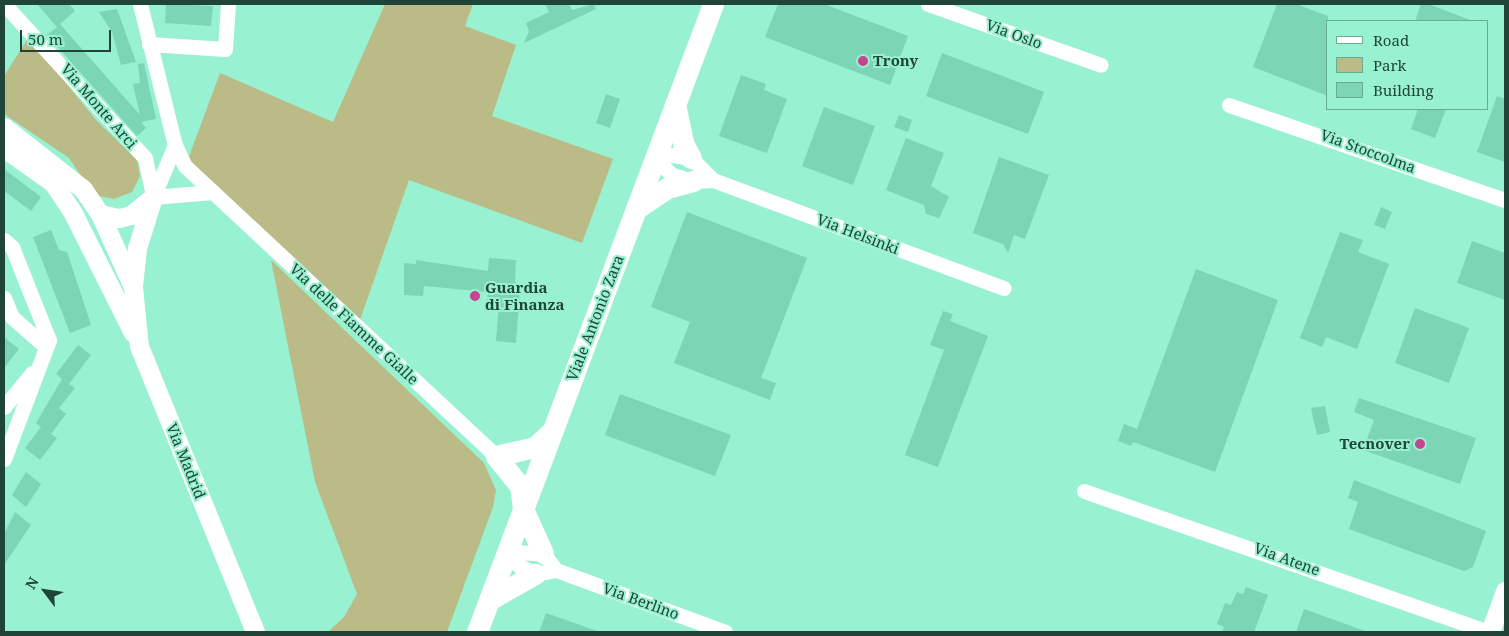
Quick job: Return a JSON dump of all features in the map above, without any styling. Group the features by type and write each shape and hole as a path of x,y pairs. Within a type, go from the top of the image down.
{"main road":[{"name":"Viale Antonio Zara","path":"477,632 713,4"},
{"path":"675,103 683,143 691,158"},
{"path":"636,208 667,188 703,181"},
{"path":"543,553 523,509 520,486 496,456 535,447 552,431"},
{"path":"489,600 535,574"}],"street":[{"name":"Via Monte Arci","path":"4,4 145,158 153,197"},
{"name":"Via delle Fiamme Gialle","path":"140,4 175,145 185,166 496,456"},
{"path":"150,44 225,48 228,4"},
{"name":"Via Oslo","path":"928,4 1101,65"},
{"name":"Via Stoccolma","path":"1229,105 1505,200"},
{"path":"4,127 63,170 104,223 133,287"},
{"path":"133,287 137,248 153,197 175,145"},
{"path":"4,148 70,195 95,229 104,223 131,215 153,197 212,192"},
{"path":"655,158 665,154 691,158"},
{"name":"Via Helsinki","path":"655,158 666,172 703,181 1004,288"},
{"name":"Via Helsinki","path":"691,158 703,181"},
{"path":"52,183 73,213 139,346"},
{"path":"104,223 100,246 120,306"},
{"path":"4,240 16,255 49,340 4,459"},
{"name":"Via Madrid","path":"133,287 139,346 255,632"},
{"path":"4,298 12,317 46,347"},
{"path":"4,407 40,364"},
{"name":"Via Atene","path":"1084,491 1489,632"},
{"path":"507,552 543,553 556,570 535,574 518,566 507,552"},
{"name":"Via Berlino","path":"556,570 725,632"},
{"path":"1489,632 1505,591"}],"green space":[{"path":"385,4 473,4 465,26 516,45 492,116 613,159 582,243 409,180 360,320 187,162 220,73 333,122"},
{"path":"29,37 96,120 137,160 140,176 132,192 114,199 94,195 69,158 4,114 4,76"},
{"path":"271,260 484,463 496,490 493,507 447,632 328,632 344,617 357,594 315,482"}],"building":[{"path":"37,4 69,4 75,11 60,24 140,115 133,84 140,83 138,64 144,63 156,119 141,122 146,128 137,136 47,35 57,27"},
{"path":"166,4 213,6 211,26 165,23"},
{"path":"545,4 569,4 572,10 594,4 596,9 524,43 529,31 526,23 549,12"},
{"name":"Trony","path":"778,4 824,4 908,36 890,85 765,37"},
{"path":"1277,4 1296,4 1328,16 1328,20 1326,20 1326,95 1253,67"},
{"path":"1421,4 1428,4 1470,20 1415,20"},
{"path":"117,9 136,62 121,65 112,32 99,12"},
{"path":"942,53 1044,92 1028,134 926,96"},
{"path":"741,75 766,84 764,90 787,99 767,153 719,136"},
{"path":"606,94 620,99 610,128 596,123"},
{"path":"1497,96 1505,99 1505,162 1477,152"},
{"path":"824,107 875,126 853,185 802,166"},
{"path":"1418,110 1446,110 1435,138 1411,129"},
{"path":"899,115 912,120 908,132 894,127"},
{"path":"906,138 944,153 931,186 949,197 939,218 926,214 924,205 886,190"},
{"path":"999,157 1049,175 1025,239 1014,235 1008,253 1003,244 973,233"},
{"path":"4,169 41,197 31,211 4,191"},
{"path":"1381,207 1392,212 1385,229 1374,225"},
{"path":"687,212 807,258 761,378 776,383 770,400 674,363 690,322 651,307"},
{"path":"51,230 59,250 67,252 91,325 70,333 33,237"},
{"path":"1340,232 1363,240 1358,252 1389,264 1357,349 1326,337 1322,347 1300,338"},
{"path":"1472,241 1505,253 1505,300 1457,283"},
{"name":"Guardia di Finanza","path":"489,258 516,260 515,281 520,288 516,343 496,341 499,304 487,300 488,292 424,286 423,296 404,295 404,263 416,264 416,260 488,271"},
{"path":"1196,269 1278,300 1215,472 1133,442 1131,446 1118,441 1124,424 1137,429"},
{"path":"1415,308 1469,328 1449,383 1395,363"},
{"path":"943,311 953,314 950,321 988,336 938,467 905,455 944,350 930,345"},
{"path":"4,337 19,349 4,368"},
{"path":"78,345 91,355 69,384 75,388 59,408 66,414 51,434 57,438 40,460 25,448 41,427 36,423 62,379 56,374"},
{"path":"620,394 731,435 715,476 605,435"},
{"name":"Tecnover","path":"1359,398 1476,438 1460,484 1363,450 1374,420 1354,412"},
{"path":"1325,406 1330,432 1317,435 1311,408"},
{"path":"26,472 41,484 26,507 12,495"},
{"path":"1354,480 1486,531 1473,567 1464,571 1349,529 1358,502 1348,498"},
{"path":"15,512 31,525 4,565 4,534"},
{"path":"1246,587 1268,595 1254,632 1222,632 1224,627 1217,624 1225,603 1231,605 1237,592 1243,594"},
{"path":"1304,609 1365,631 1365,632 1296,632"},
{"path":"546,613 597,631 597,632 539,632"}],"place":[{"name":"Trony","path":"863,61"},
{"name":"Guardia di Finanza","path":"475,296"},
{"name":"Tecnover","path":"1420,444"}]}
